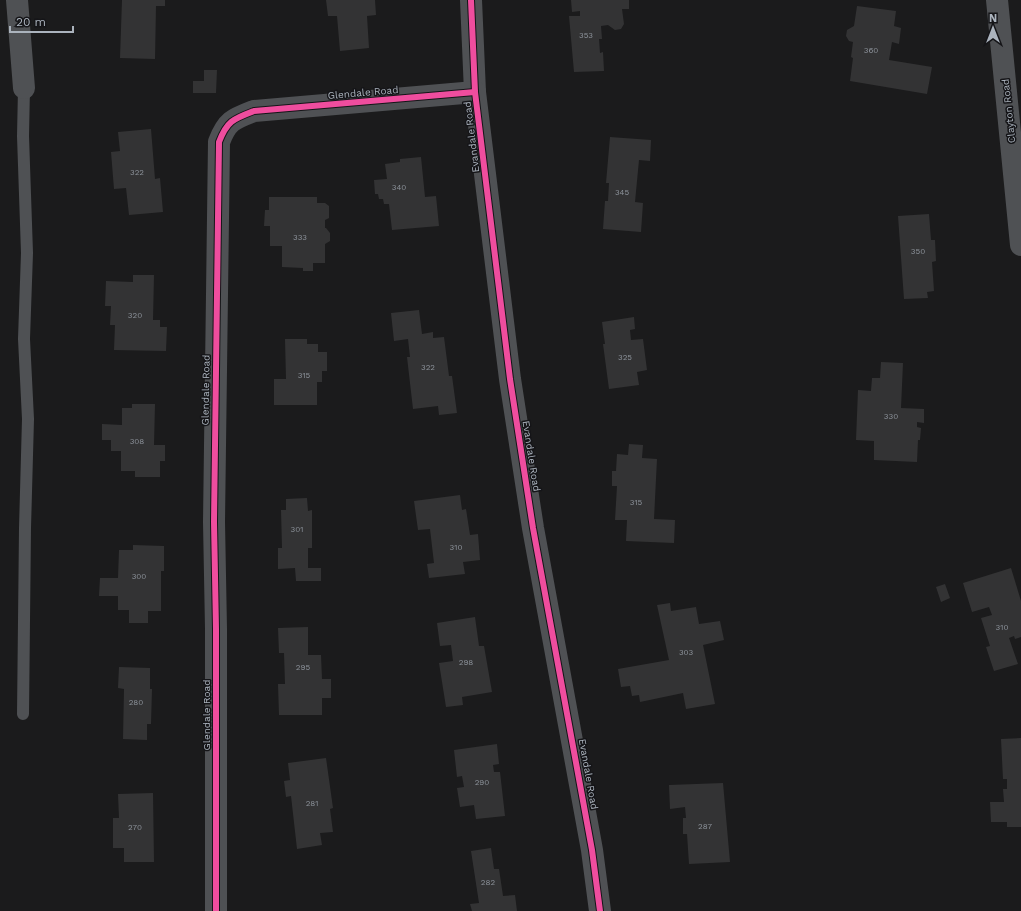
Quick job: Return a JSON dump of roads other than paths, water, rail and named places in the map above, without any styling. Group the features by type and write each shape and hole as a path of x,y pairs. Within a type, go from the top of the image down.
{"street":[{"path":"17,0 24,88"},
{"name":"Evandale Road","path":"470,0 475,92 510,380 533,528 592,850 600,911"},
{"name":"Clayton Road","path":"997,0 1021,245"},
{"name":"Glendale Road","path":"216,911 216,628 214,522 219,142 224,128 236,118 254,111 475,92"}],"lane":[{"path":"23,714 28,419 24,339 27,253 23,136 24,88"}]}
